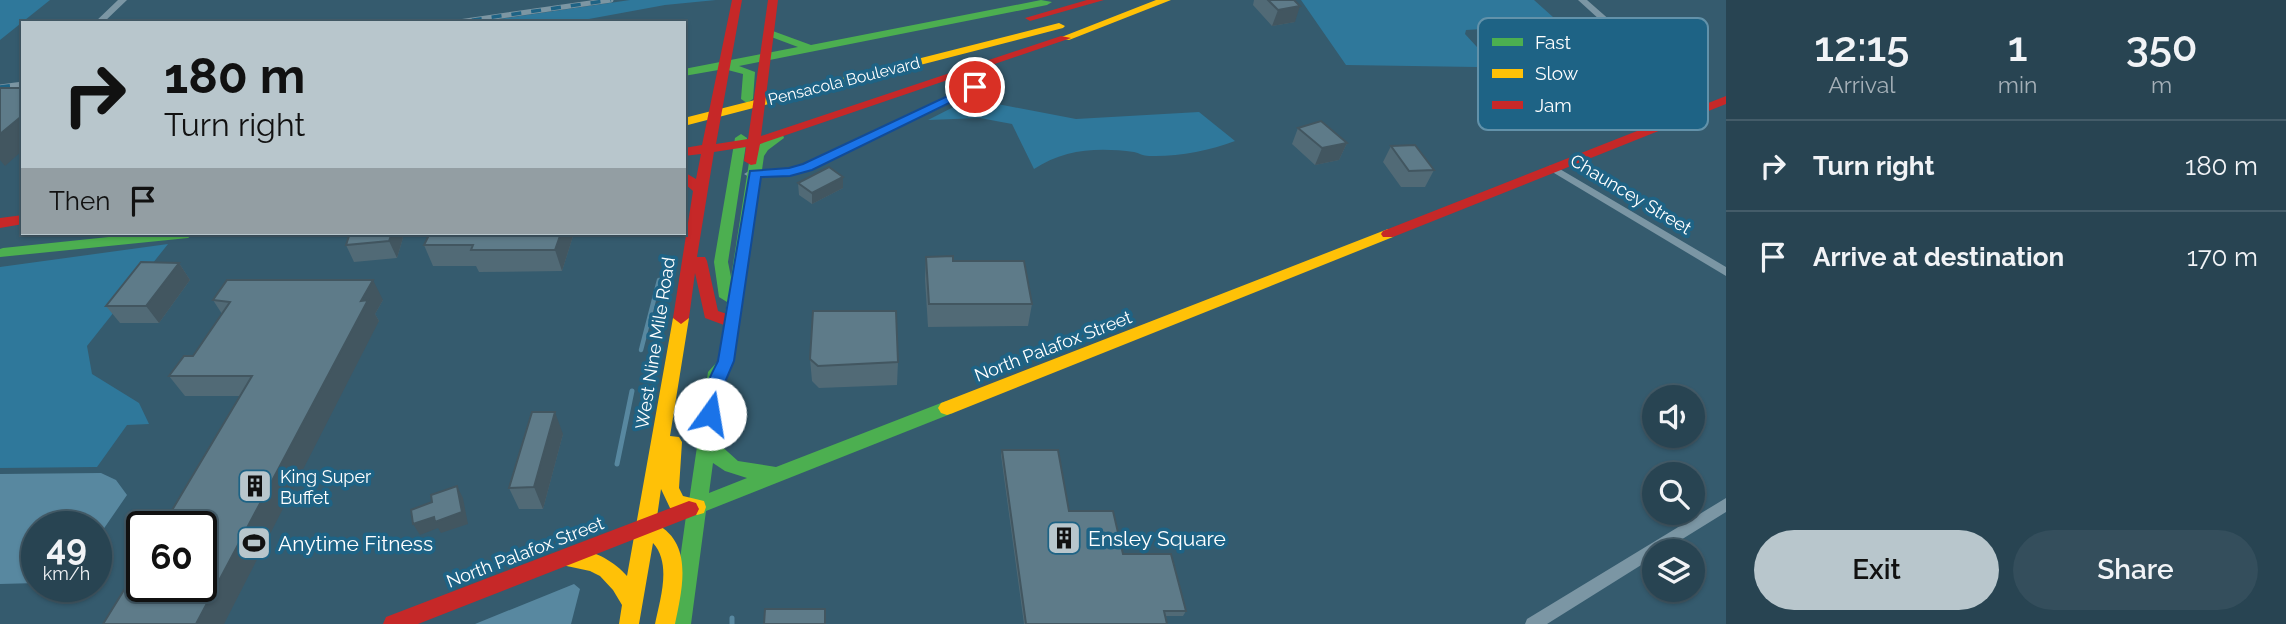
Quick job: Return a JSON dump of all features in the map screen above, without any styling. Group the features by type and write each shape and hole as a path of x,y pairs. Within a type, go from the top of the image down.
{"main road":[{"path":"727,297 721,262 745,142 766,58 773,0"},
{"path":"686,73 1061,0"},
{"name":"Pensacola Boulevard","path":"785,88 1099,0"},
{"path":"686,152 783,134 1093,29 1167,0"},
{"name":"Pensacola Boulevard","path":"687,113 1167,0"},
{"path":"736,2 745,15 732,65 726,128 728,136 745,142"},
{"path":"770,33 808,47 828,46"},
{"name":"West Nine Mile Road","path":"629,624 673,374 700,190 732,65"},
{"name":"North Palafox Street","path":"1708,107 1726,100"},
{"name":"North Palafox Street","path":"393,624 644,528 1650,130"},
{"path":"681,624 727,297 751,174 763,147 783,134"},
{"path":"713,389 726,361 751,174 745,142"},
{"path":"686,178 700,190"},
{"path":"696,212 705,228 669,469 670,488 677,502 697,507"},
{"path":"0,223 21,219"},
{"path":"0,232 21,229"},
{"path":"1,254 121,235"},
{"path":"1,254 170,235"},
{"path":"700,261 711,314 724,319"},
{"path":"706,439 718,461 727,467 746,473 783,471"},
{"path":"644,528 658,529 667,536 673,556 665,624"},
{"path":"562,559 602,563 622,581 632,603"}],"street":[{"path":"100,21 123,0"},
{"path":"1582,0 1602,18"},
{"path":"751,174 790,172 807,167 998,77"},
{"name":"Chauncey Street","path":"1553,168 1726,272"},
{"path":"1533,624 1726,504"}],"shaded area":[{"path":"0,0 50,0 21,21 0,40"},
{"path":"630,0 716,0 665,5 578,21 486,21"},
{"path":"1301,0 1534,0 1554,18 1478,18 1478,29 1466,30 1465,34 1478,48 1478,67 1346,65"},
{"path":"975,96 982,101 1076,119 1199,112 1235,141 1204,150 1171,155 1147,156 1107,150 1082,151 1057,157 1034,169 1012,124 980,118 928,120"},
{"path":"168,244 87,346 92,374 139,403 149,424 127,425 97,467 0,468 0,267"},
{"path":"101,473 116,480 127,495 112,517 112,511 21,511 21,583 0,584 0,474"},
{"path":"574,584 580,589 571,624 475,624"}],"building":[{"path":"1268,0 1294,0 1300,6 1278,10"},
{"path":"0,88 21,88 21,117 0,134"},
{"path":"1321,121 1347,143 1322,148 1298,128"},
{"path":"1415,145 1434,170 1409,171 1391,146"},
{"path":"829,167 843,177 812,193 798,183"},
{"path":"349,235 391,235 389,241 346,245"},
{"path":"429,235 560,235 555,250 471,250 473,245 424,245"},
{"path":"953,256 953,261 1024,261 1032,304 929,304 926,257"},
{"path":"141,262 179,263 146,306 106,306"},
{"path":"227,280 373,280 361,301 368,300 217,584 217,511 172,511 252,376 169,376 184,356 193,356 230,302 213,300"},
{"path":"813,311 896,311 898,362 818,366 810,359"},
{"path":"532,412 555,412 534,487 509,488"},
{"name":"Ensley Square","path":"1002,450 1058,450 1069,511 1113,511 1123,554 1171,554 1186,611 1164,611 1167,624 1026,624"},
{"path":"457,486 462,512 435,522 434,517 413,524 411,510 432,502 431,495"},
{"path":"126,587 126,602 208,602 196,624 103,624"},
{"path":"765,609 825,609 825,624 764,624"}],"waterway":[{"path":"641,350 659,280"},
{"path":"617,464 632,391"},
{"path":"732,618 732,624"}],"railway":[{"path":"466,21 611,0"},
{"path":"0,87 21,84"}],"traffic: fast":[{"path":"686,73 1047,2"},
{"path":"770,33 807,47"},
{"path":"724,65 749,72 747,99"},
{"path":"727,297 721,262 741,138"},
{"path":"713,389 726,361 757,156 763,147 778,138"},
{"path":"3,253 170,235"},
{"path":"681,624 716,372"},
{"path":"689,509 947,408"},
{"path":"706,439 717,456 731,466 748,471 769,472"}],"traffic: slow":[{"path":"1065,38 1166,0"},
{"path":"686,121 1059,26"},
{"path":"947,408 1388,234"},
{"path":"629,624 681,318"},
{"path":"673,442 670,488 677,502 697,507"},
{"path":"644,528 657,535 666,544 671,555 672,582 665,624"},
{"path":"569,559 591,562 607,570 620,583 631,602"}],"traffic: jam":[{"path":"681,318 696,212 737,0"},
{"path":"751,161 773,0"},
{"path":"1030,18 1099,0"},
{"path":"686,152 754,142 783,134 1065,38"},
{"path":"1708,107 1726,100"},
{"path":"1388,234 1650,130"},
{"path":"686,178 700,190"},
{"path":"0,223 21,219"},
{"path":"700,261 711,314 724,319"},
{"path":"393,624 689,509"}],"place":[{"name":"King Super Buffet","path":"255,486"},
{"name":"Ensley Square","path":"1064,538"},
{"name":"Anytime Fitness","path":"254,543"}],"route":[{"path":"710,414 713,389 726,361 754,174 790,172 807,167 975,87"}]}
